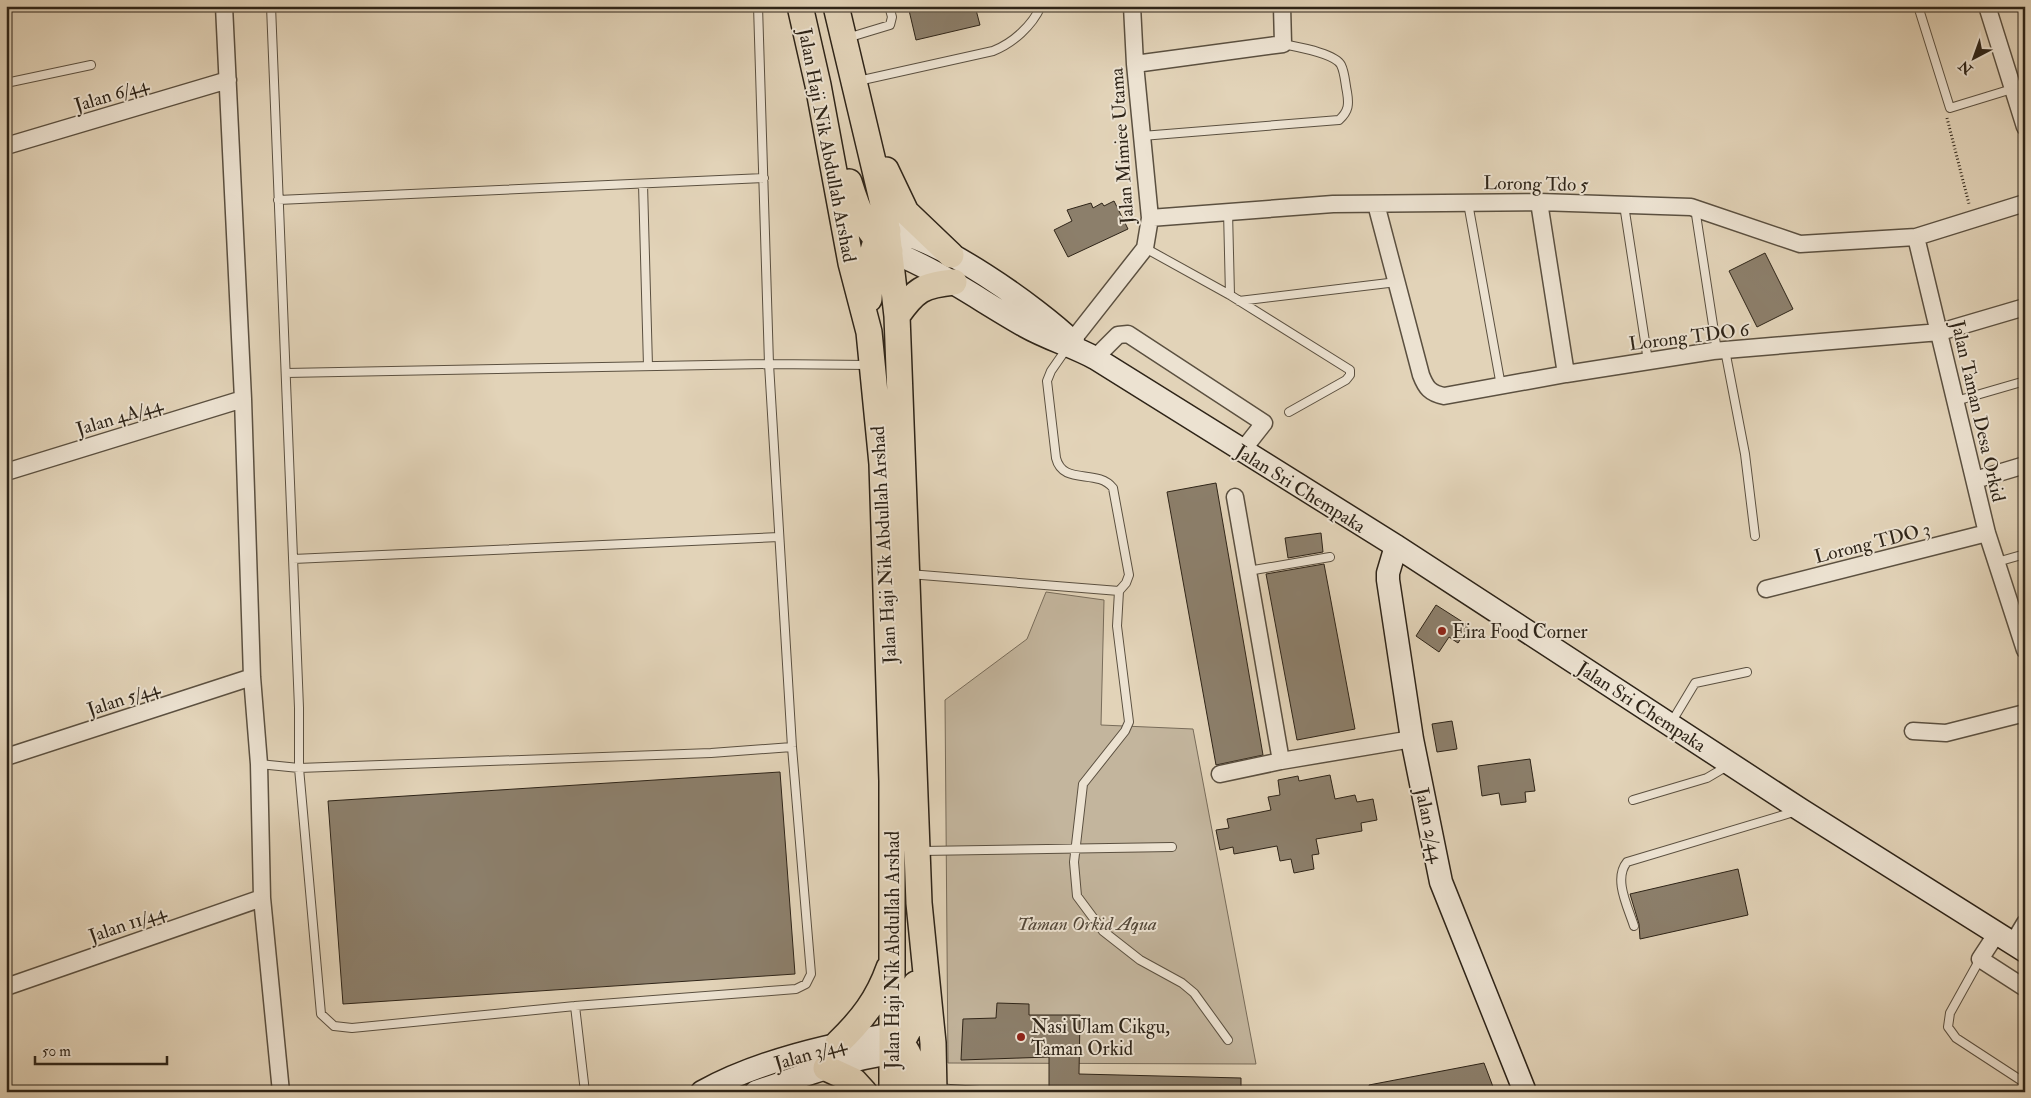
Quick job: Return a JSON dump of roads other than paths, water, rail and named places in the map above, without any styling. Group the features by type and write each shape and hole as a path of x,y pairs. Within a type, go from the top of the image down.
{"main road":[{"name":"Jalan Haji Nik Abdullah Arshad","path":"800,6 818,84 851,263 868,332 882,464 892,781 893,955 896,1043 892,1092"},
{"name":"Jalan Haji Nik Abdullah Arshad","path":"836,6 863,120 897,316 921,919 933,1043 928,1090"},
{"path":"818,84 859,214 885,241 1025,326 1079,349"},
{"path":"863,120 906,212 952,255"},
{"path":"868,332 869,270 885,241 902,232 952,255 1035,310 1079,349"},
{"path":"897,316 910,298 920,289 932,284 954,282"},
{"name":"Jalan Sri Chempaka","path":"1079,349 1396,546 1801,810 2011,942"},
{"name":"Jalan 2/44","path":"1396,546 1388,580 1412,739 1441,882 1525,1092"},
{"path":"921,919 915,1009 910,1029 896,1043 909,1052 916,1080 928,1090"},
{"path":"838,1043 870,1009 882,987 893,955"},
{"name":"Jalan 3/44","path":"702,1092 725,1079 838,1043 896,1043"},
{"name":"Jalan 3/44","path":"756,1092 826,1068 872,1055 896,1043"},
{"path":"826,1068 854,1081 864,1092"}],"street":[{"path":"224,6 243,399 252,677 259,764 262,898 280,1092"},
{"name":"Jalan Mimiee Utama","path":"1079,349 1145,248 1150,218 1135,64 1132,6"},
{"path":"1135,64 1283,44 1282,6"},
{"path":"1987,6 2025,128"},
{"name":"Jalan 6/44","path":"6,146 228,80"},
{"path":"1539,202 1566,374"},
{"name":"Lorong Tdo 5","path":"1150,218 1333,204 1539,202 1624,205 1694,208 1796,244 1916,237 2025,203"},
{"path":"1376,204 1397,282"},
{"name":"Jalan Taman Desa Orkid","path":"1916,237 1987,533 2024,643"},
{"name":"Lorong TDO 6","path":"1397,282 1425,387 1434,393 1444,396 1566,374 1721,351 1940,332 2025,307"},
{"path":"1079,349 1118,335 1128,334 1264,423 1242,451"},
{"name":"Jalan 4A/44","path":"6,472 243,399"},
{"path":"1975,480 2025,465"},
{"path":"1235,498 1282,761"},
{"name":"Lorong TDO 3","path":"1766,589 1987,533"},
{"name":"Jalan 5/44","path":"6,757 252,677"},
{"path":"1913,731 1946,733 2025,713"},
{"path":"1220,774 1282,761 1412,739"},
{"name":"Jalan 11/44","path":"6,987 262,898"},
{"path":"2025,923 2011,942 1980,959 2025,988"}],"lane":[{"path":"271,6 299,708 299,768 321,1014 334,1026 352,1028 575,1006 796,989 806,984 811,974 792,747 769,364 758,6"},
{"path":"844,38 890,25 892,18 889,6"},
{"path":"854,82 993,52 1006,46 1021,33 1038,15 1042,6"},
{"path":"1918,6 1950,108 2012,89"},
{"path":"1142,136 1339,120 1348,108 1348,100 1343,70 1338,61 1329,56 1283,44"},
{"path":"6,83 91,65"},
{"path":"278,200 764,178"},
{"path":"643,184 648,366"},
{"path":"1468,202 1500,386"},
{"path":"1624,205 1648,361"},
{"path":"1694,208 1721,351 1745,454 1755,536"},
{"path":"1228,211 1230,296"},
{"path":"1145,248 1239,301 1347,366 1350,370 1350,376 1346,380 1289,412"},
{"path":"1239,301 1397,282"},
{"path":"1079,349 1056,363 1047,381 1056,458 1061,469 1066,473 1102,479 1113,488 1128,570 1128,579 1119,590 1117,626 1129,722 1125,731 1085,780 1074,862 1077,896 1101,930 1140,960 1194,993 1228,1040"},
{"path":"286,373 769,364 872,365"},
{"path":"1956,402 2025,382"},
{"path":"293,559 779,538"},
{"path":"1997,562 2025,554"},
{"path":"1248,570 1330,557"},
{"path":"907,574 1119,590"},
{"path":"1670,725 1695,683 1747,672"},
{"path":"259,764 299,768 711,753 792,747"},
{"path":"1633,800 1707,778 1730,764"},
{"path":"1634,926 1620,882 1622,868 1626,862 1801,810"},
{"path":"919,852 1172,847"},
{"path":"1980,959 1950,1013 1948,1026 1956,1038 2025,1083"},
{"path":"575,1006 585,1092"},
{"path":"928,1090 994,1092"}],"place":[{"name":"Eira Food Corner","path":"1442,631"},
{"name":"Nasi Ulam Cikgu, Taman Orkid","path":"1021,1037"}],"park label":[{"name":"Taman Orkid Aqua","path":"1087,923"}]}
